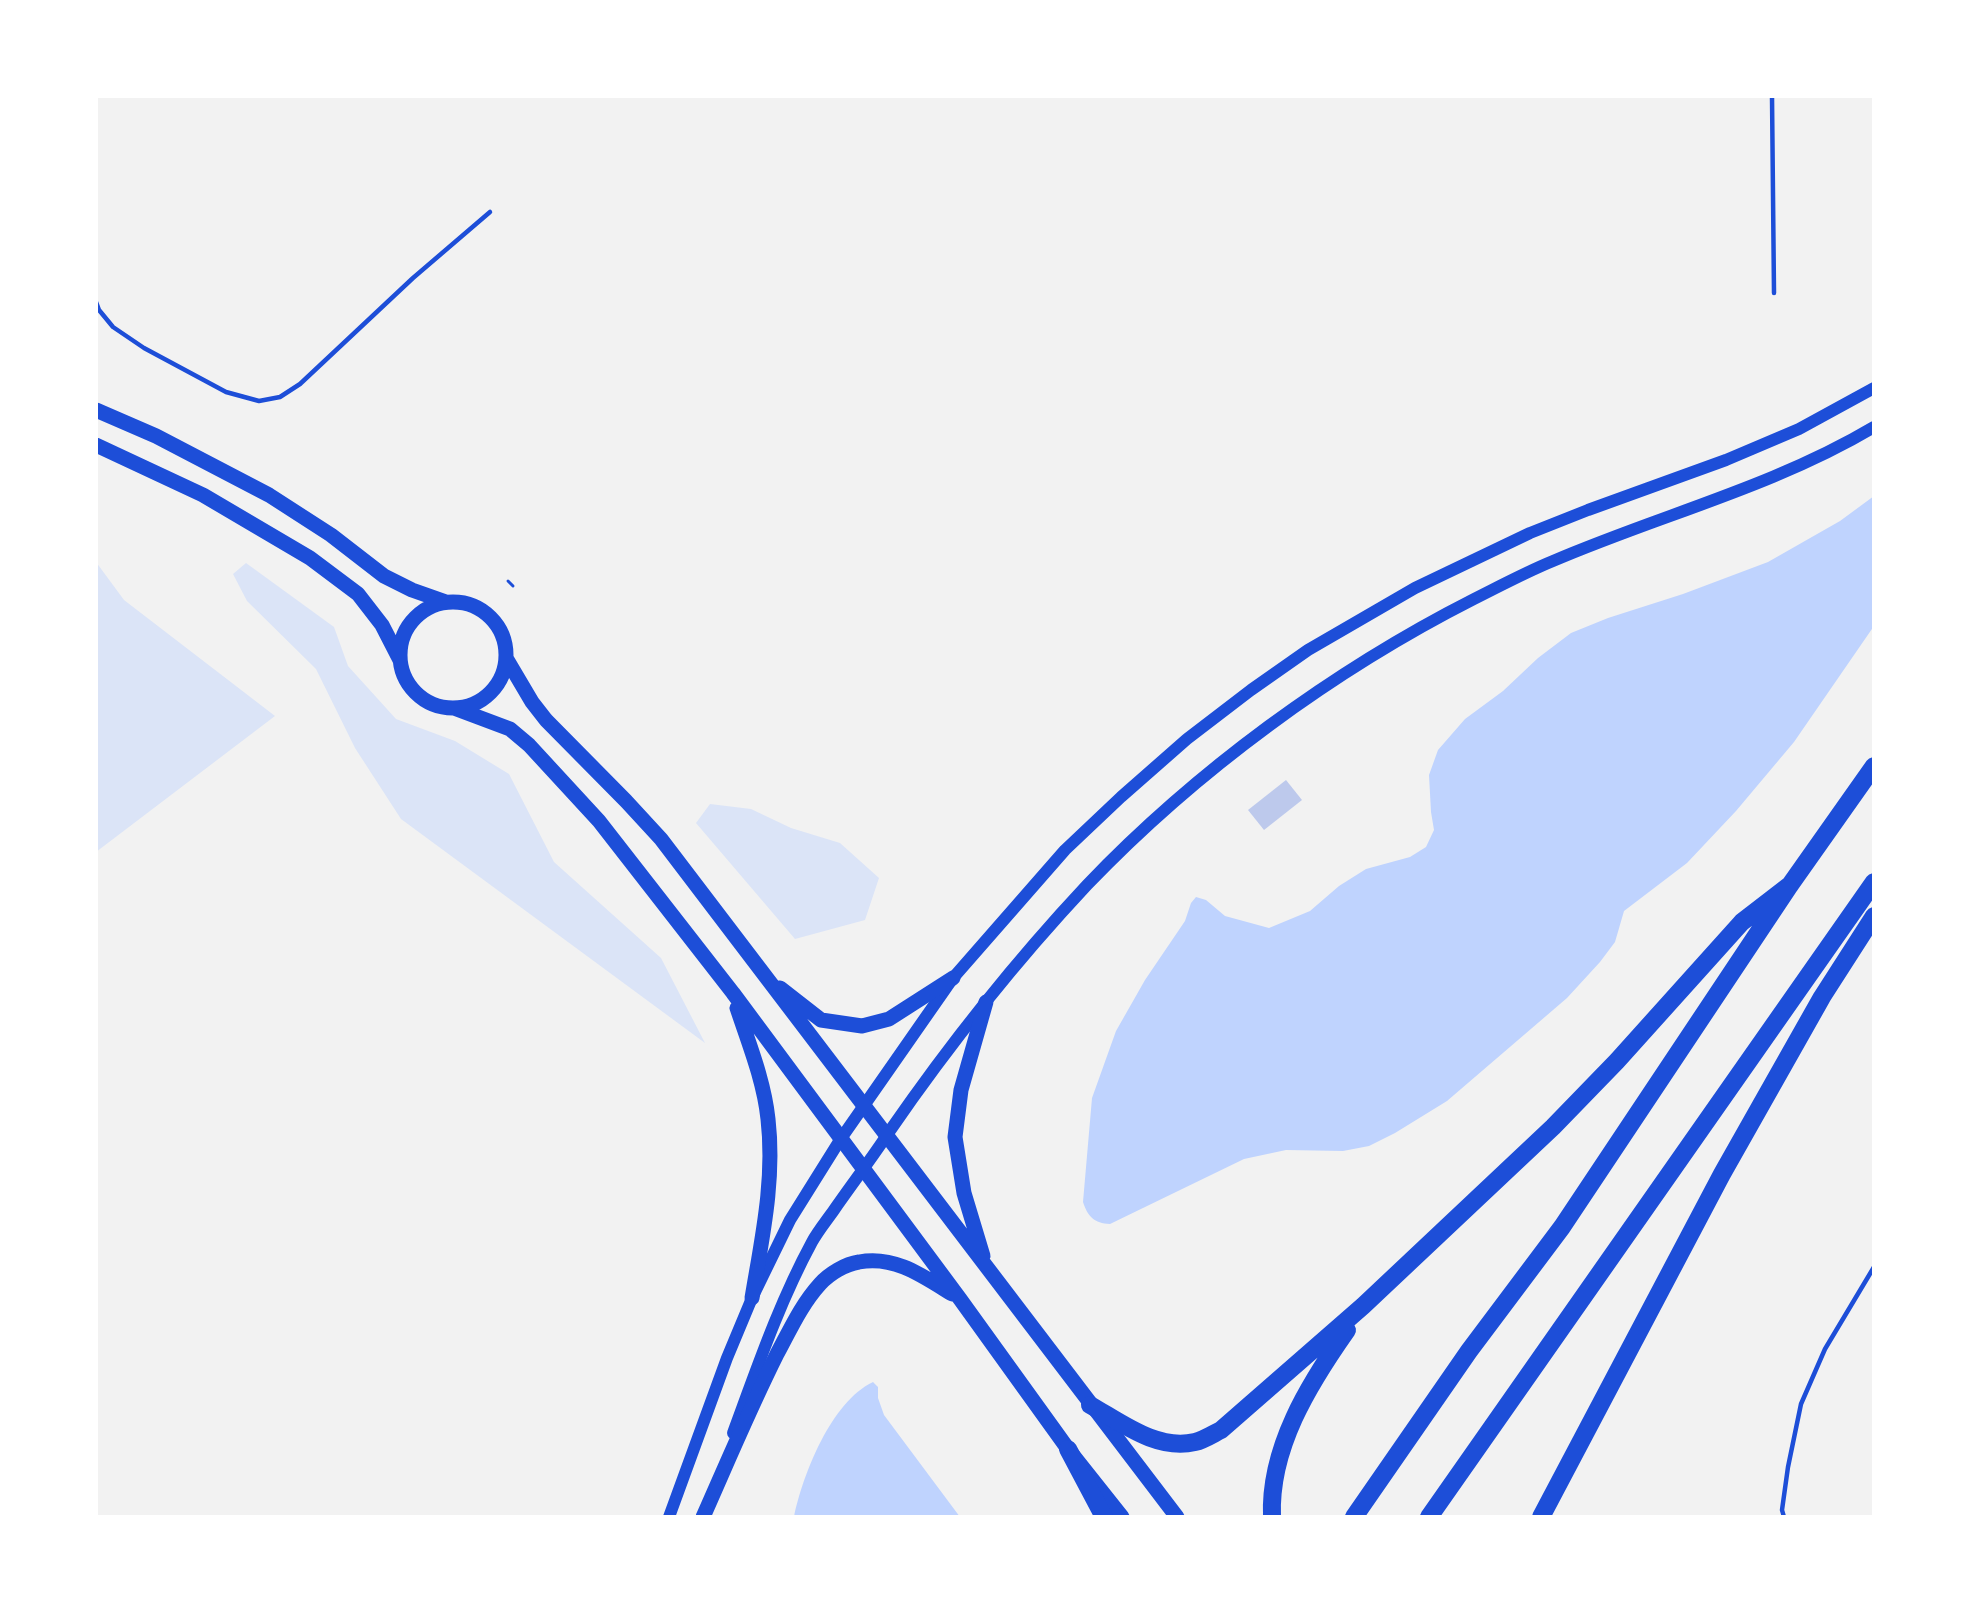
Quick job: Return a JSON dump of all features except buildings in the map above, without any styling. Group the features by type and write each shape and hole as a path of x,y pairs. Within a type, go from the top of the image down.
{"highway":[{"path":"1354,1517 1469,1351 1562,1227 1790,885 1874,766"},
{"path":"1429,1517 1874,882"},
{"path":"1090,1405 1145,1436 1173,1445 1197,1442 1221,1430 1364,1306 1552,1127 1617,1062 1742,922 1790,885"},
{"path":"1541,1517 1773,1083 1822,997 1874,916"},
{"path":"1272,1517 1277,1462 1298,1410 1328,1357 1364,1306"},
{"path":"1068,1449 1104,1517"},
{"path":"1534,1517 1568,1465"}],"main road":[{"path":"669,1517 726,1358 752,1298 790,1220 840,1140 953,978 1065,850 1121,797 1187,739 1251,690 1308,650 1414,588 1487,552 1588,510 1726,460 1798,429 1874,388"},
{"path":"96,410 165,441 269,495 331,535 384,576 412,590 446,602"},
{"path":"703,1517 782,1304 814,1239 910,1101 986,1002 1035,942 1090,882 1151,824 1209,773 1296,707 1374,654 1550,562 1739,492 1797,467 1874,427"},
{"path":"96,445 203,495 310,558 358,594 382,625 400,660 406,680 419,696 435,705 454,708 510,729 529,745 599,821 732,993 960,1299 1068,1449 1122,1517"},
{"path":"400,660 402,640 409,625 423,610 446,602 461,602 478,607 494,619 504,639 506,658 503,674 494,689 475,704 454,708"},
{"path":"506,658 539,711 661,839 1177,1517"},
{"path":"763,974 821,1020 862,1026 889,1019 953,978"},
{"path":"732,993 757,1068 768,1117 771,1165 768,1206 752,1298"},
{"path":"986,1002 960,1090 955,1137 964,1193 986,1267"},
{"path":"703,1517 799,1311 820,1283 846,1266 875,1260 894,1263 915,1271 960,1299"}],"lane":[{"path":"1772,96 1774,293"},
{"path":"96,302 99,310 113,327 144,348 226,392 259,401 280,397 300,384 413,278 490,213"},
{"path":"1784,1517 1782,1510 1788,1467 1801,1404 1825,1349 1874,1266"}],"path":[{"path":"508,581 513,586"}],"shaded area":[{"path":"96,562 124,600 275,716 96,852"},
{"path":"246,563 334,627 348,666 396,719 455,741 509,774 554,862 661,958 705,1043 401,819 355,748 316,669 247,601 233,574"},
{"path":"710,804 751,809 791,828 840,843 879,878 865,920 795,939 696,823"}],"water":[{"path":"1874,496 1874,626 1794,742 1736,811 1687,863 1624,911 1615,942 1567,998 1447,1101 1369,1146 1343,1151 1286,1150 1244,1159 1110,1224 1096,1221 1087,1212 1083,1202 1092,1098 1116,1031 1145,980 1185,921 1191,903 1196,897 1206,900 1225,916 1269,928 1310,911 1339,886 1366,869 1410,857 1426,847 1434,830 1429,775 1438,750 1465,719 1503,691 1538,658 1571,633 1768,562 1840,521"},
{"path":"873,1382 878,1387 878,1398 884,1415 960,1517 794,1517 812,1461 832,1422 844,1405"}]}
